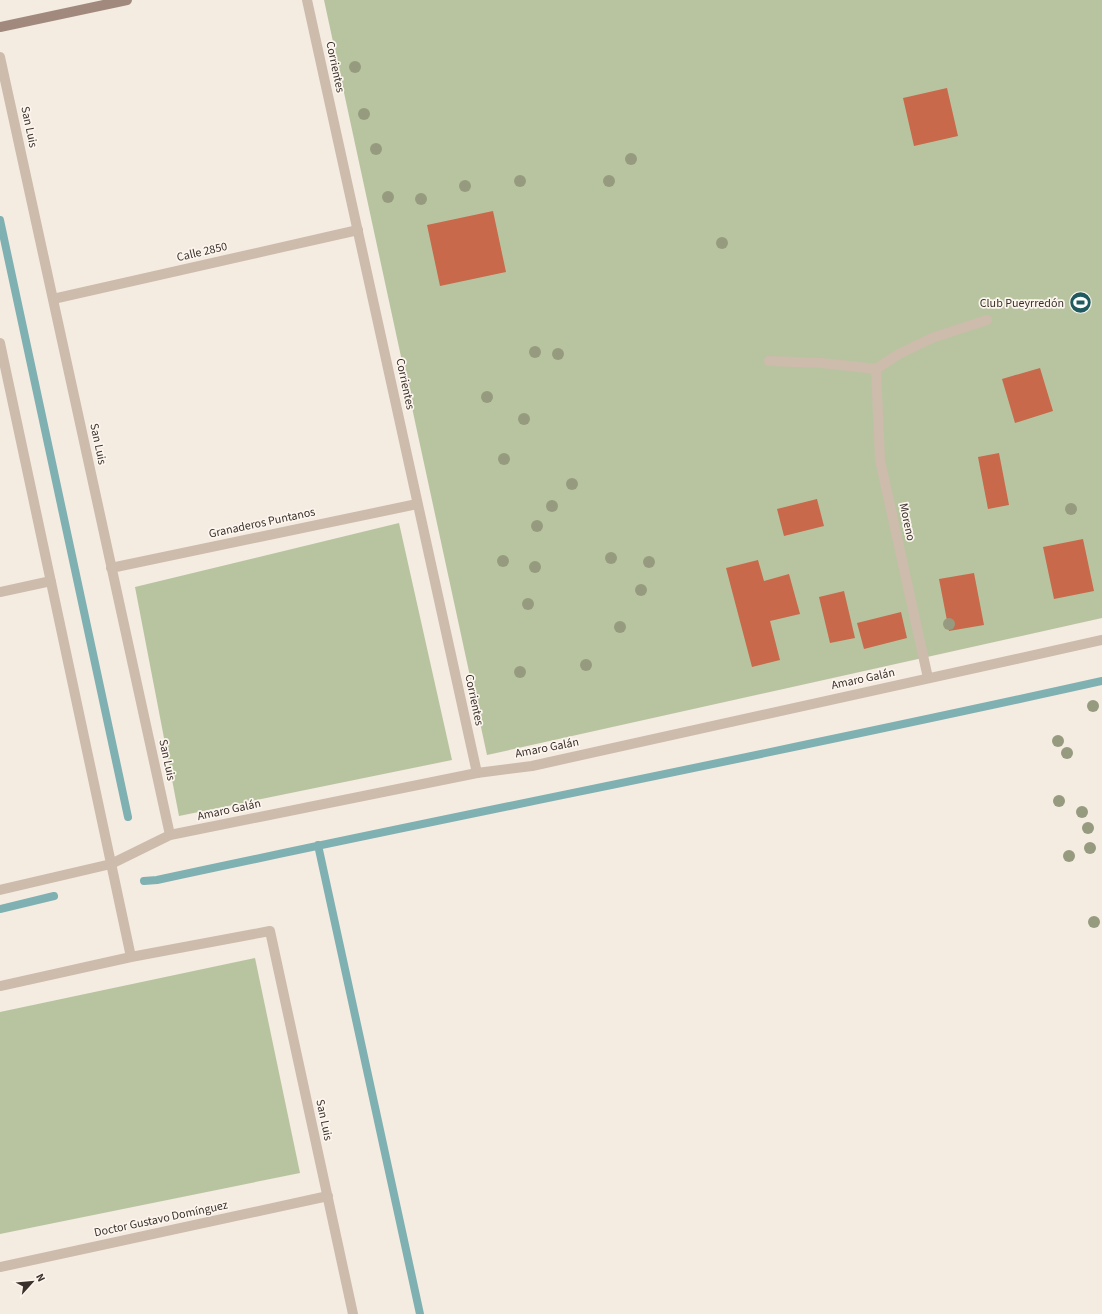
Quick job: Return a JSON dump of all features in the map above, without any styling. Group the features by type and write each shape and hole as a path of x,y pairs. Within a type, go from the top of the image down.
{"street":[{"path":"0,27 127,0"},
{"name":"Corrientes","path":"307,0 477,773"},
{"name":"San Luis","path":"0,57 170,836"},
{"name":"Calle 2850","path":"53,299 358,230"},
{"path":"769,361 822,363 876,369 899,354 932,338 987,320"},
{"path":"0,344 131,957 0,986"},
{"name":"Moreno","path":"876,369 880,460 928,678"},
{"name":"Granaderos Puntanos","path":"112,568 418,504"},
{"path":"0,592 51,581"},
{"name":"Amaro Galán","path":"0,890 111,864 170,836 477,773 532,766 1102,640"},
{"name":"San Luis","path":"131,957 270,931 354,1314"},
{"name":"Doctor Gustavo Domínguez","path":"0,1267 328,1196"}],"green space":[{"path":"324,0 1102,0 1102,618 487,755"},
{"path":"399,523 452,760 179,816 135,587"},
{"path":"255,958 300,1173 0,1234 0,1012"}],"building":[{"path":"947,88 958,136 914,146 903,98"},
{"path":"493,211 506,272 440,286 427,225"},
{"path":"1040,368 1053,411 1015,423 1002,379"},
{"path":"999,453 1009,505 988,509 978,457"},
{"path":"817,499 824,526 784,536 777,509"},
{"path":"1083,539 1094,591 1054,599 1043,547"},
{"path":"758,560 764,581 789,574 800,614 770,621 780,660 752,667 726,568"},
{"path":"974,573 984,625 949,631 939,579"},
{"path":"844,591 855,638 830,643 819,597"},
{"path":"901,612 907,638 864,649 857,623"}],"waterway":[{"path":"0,220 128,817"},
{"path":"144,881 157,880 748,757 1102,681"},
{"path":"318,845 420,1314"},
{"path":"0,909 54,896"}],"place":[{"name":"Club Pueyrredón","path":"1080,303"}]}
